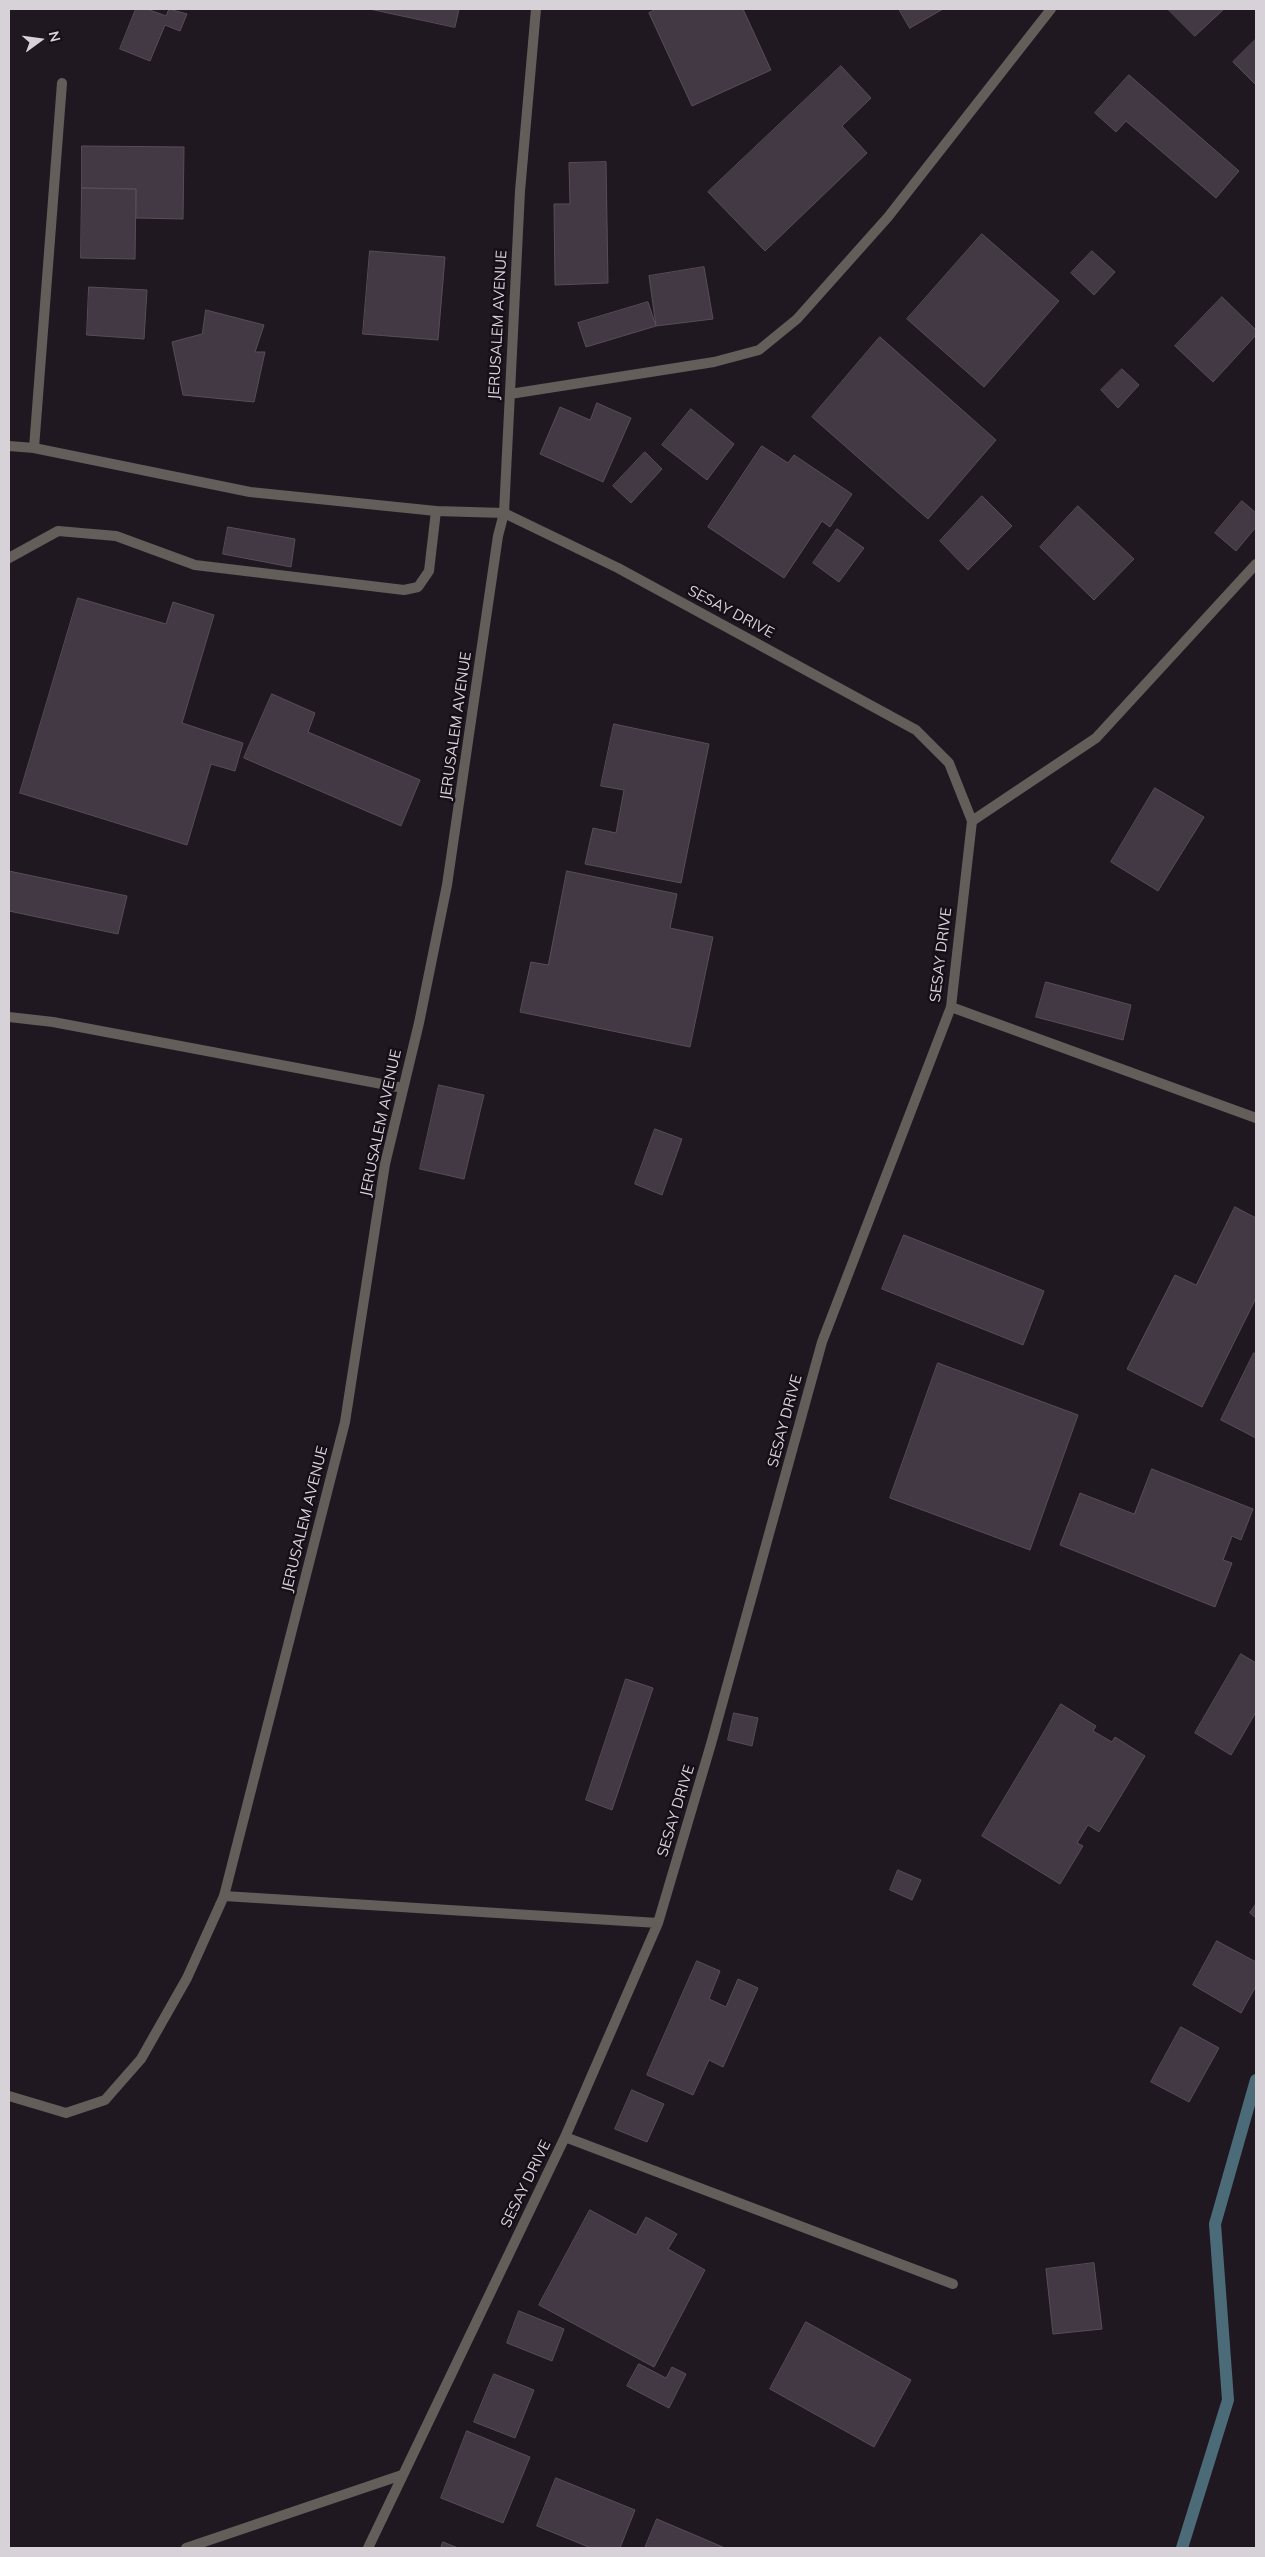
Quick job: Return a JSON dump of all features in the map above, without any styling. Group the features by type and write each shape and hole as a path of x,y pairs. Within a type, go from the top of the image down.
{"street":[{"name":"JERUSALEM AVENUE","path":"9,2096 66,2113 105,2100 141,2059 187,1978 224,1896 345,1422 384,1164 420,1023 447,885 498,536 504,513 520,191 536,9"},
{"path":"510,394 714,362 759,350 797,319 888,217 1051,9"},
{"path":"34,448 62,84"},
{"path":"9,446 34,448 250,492 436,511 504,513"},
{"path":"9,558 58,531 116,536 195,565 404,590 418,586 429,571 436,511"},
{"name":"SESAY DRIVE","path":"368,2548 565,2137 658,1923 711,1744 822,1342 951,1007 972,821 949,763 916,730 618,568 504,513"},
{"path":"972,821 1096,738 1256,564"},
{"path":"951,1007 1256,1118"},
{"path":"9,1017 62,1024 403,1088"},
{"path":"224,1896 658,1923"},
{"path":"565,2137 953,2284"},
{"path":"186,2548 402,2475"}],"building":[{"path":"136,9 147,9 166,16 169,9 187,14 180,31 165,25 150,61 120,49"},
{"path":"370,9 459,9 455,27"},
{"path":"657,9 743,9 771,70 692,106 649,13"},
{"path":"899,9 943,9 910,28"},
{"path":"1168,9 1224,9 1195,36"},
{"path":"1256,39 1256,85 1233,62"},
{"path":"841,66 871,98 842,126 867,153 765,251 708,192"},
{"path":"1129,75 1239,171 1216,198 1126,121 1116,132 1095,113"},
{"path":"82,146 184,147 183,219 136,218 136,189 82,188"},
{"path":"606,162 608,283 555,285 554,204 570,204 569,163"},
{"path":"82,188 136,189 135,259 81,258"},
{"path":"982,234 1059,301 984,387 907,319"},
{"path":"370,251 445,257 438,340 363,334"},
{"path":"1092,251 1115,272 1094,295 1071,273"},
{"path":"704,267 713,319 656,326 649,276"},
{"path":"89,287 147,290 144,339 87,335"},
{"path":"1222,297 1256,330 1256,335 1213,382 1175,346"},
{"path":"648,302 656,326 586,347 578,323"},
{"path":"206,310 264,325 255,352 265,352 254,402 183,395 172,342 202,334"},
{"path":"880,337 996,440 928,519 812,417"},
{"path":"1122,369 1139,385 1118,408 1101,390"},
{"path":"597,403 631,418 603,482 540,454 560,407 590,420"},
{"path":"691,409 734,444 707,480 662,445"},
{"path":"762,446 788,463 794,455 852,494 830,527 822,521 784,578 708,527"},
{"path":"645,452 662,469 631,503 613,486"},
{"path":"982,496 1012,526 968,570 940,541"},
{"path":"1242,501 1256,513 1256,527 1236,551 1215,533"},
{"path":"1078,506 1134,559 1094,600 1040,547"},
{"path":"228,527 295,539 291,567 223,554"},
{"path":"837,529 864,548 839,582 813,563"},
{"path":"78,598 166,624 173,602 214,615 182,723 243,743 235,771 211,764 187,845 20,793"},
{"path":"272,694 315,713 308,732 420,780 401,826 244,758"},
{"path":"614,724 709,744 681,883 585,864 593,828 616,833 624,790 601,786"},
{"path":"1155,788 1204,817 1158,891 1111,862"},
{"path":"9,871 127,896 118,934 9,911"},
{"path":"567,871 677,894 670,928 713,937 690,1047 520,1012 531,962 548,965"},
{"path":"1046,982 1131,1005 1123,1040 1036,1017"},
{"path":"439,1085 484,1095 464,1179 420,1169"},
{"path":"655,1129 682,1139 662,1195 635,1184"},
{"path":"1235,1207 1256,1218 1256,1298 1202,1407 1127,1369 1175,1275 1196,1285"},
{"path":"904,1235 1044,1291 1023,1345 882,1289"},
{"path":"1254,1353 1256,1354 1256,1438 1221,1420"},
{"path":"938,1363 1078,1415 1030,1550 890,1498"},
{"path":"1152,1469 1253,1509 1241,1540 1232,1536 1223,1560 1232,1563 1215,1607 1060,1545 1080,1493 1134,1514"},
{"path":"1241,1654 1256,1663 1256,1712 1231,1755 1195,1733"},
{"path":"626,1679 653,1688 612,1810 586,1800"},
{"path":"1061,1704 1096,1726 1093,1731 1112,1742 1115,1737 1145,1756 1099,1832 1088,1825 1077,1843 1083,1846 1060,1884 982,1836"},
{"path":"734,1713 758,1718 752,1746 728,1740"},
{"path":"898,1870 921,1880 912,1900 890,1890"},
{"path":"1256,1904 1256,1918 1250,1913"},
{"path":"1217,1941 1256,1962 1256,1986 1241,2013 1193,1985"},
{"path":"697,1961 720,1971 709,1999 726,2007 738,1979 758,1988 723,2067 709,2060 693,2095 647,2075"},
{"path":"1181,2027 1219,2048 1189,2102 1151,2082"},
{"path":"632,2090 664,2104 647,2142 615,2129"},
{"path":"590,2210 636,2235 646,2217 677,2234 668,2249 705,2270 654,2367 539,2305"},
{"path":"1094,2263 1102,2329 1053,2334 1046,2269"},
{"path":"519,2311 564,2329 552,2361 507,2343"},
{"path":"806,2322 911,2380 874,2447 770,2389"},
{"path":"639,2364 666,2378 672,2367 686,2374 669,2408 627,2386"},
{"path":"494,2374 534,2390 515,2438 474,2422"},
{"path":"467,2431 530,2457 503,2523 441,2498"},
{"path":"556,2478 635,2510 620,2548 591,2548 537,2526"},
{"path":"657,2519 725,2548 645,2548"},
{"path":"443,2542 458,2548 441,2548"}],"waterway":[{"path":"1182,2548 1228,2400 1215,2224 1256,2080"}]}
